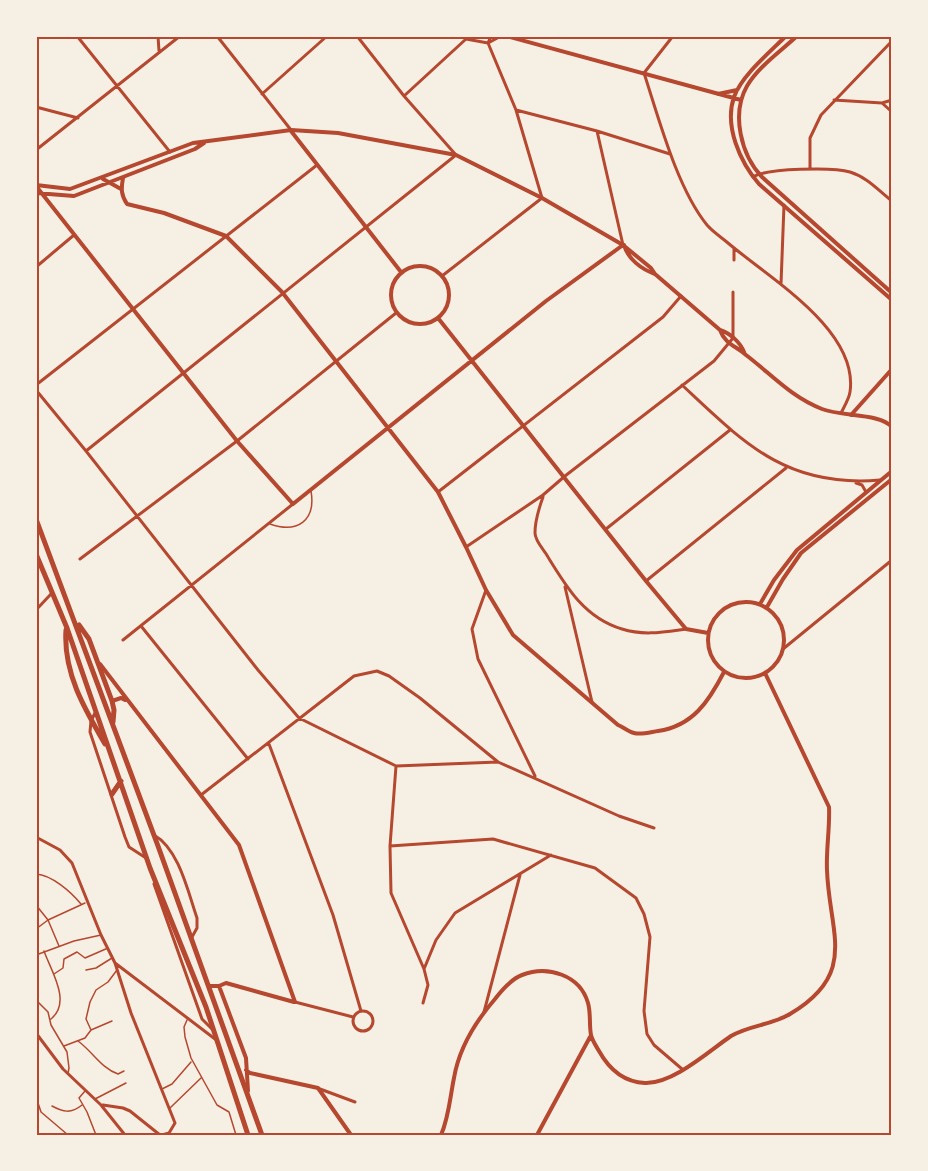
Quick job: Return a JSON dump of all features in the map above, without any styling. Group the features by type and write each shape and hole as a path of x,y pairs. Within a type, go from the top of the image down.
{"main road":[{"path":"36,519 87,651 262,1135"},
{"path":"36,554 67,628 146,858 214,1035 248,1135"},
{"path":"74,619 89,639 112,701 113,727"},
{"path":"67,628 65,649 68,664 84,708 111,755"},
{"path":"68,664 76,654 87,651"},
{"path":"87,651 96,658"},
{"path":"84,708 96,712 112,701"},
{"path":"112,794 121,781"}],"street":[{"path":"77,36 170,152"},
{"path":"158,36 159,51"},
{"path":"36,150 180,36"},
{"path":"217,36 401,272"},
{"path":"262,94 327,36"},
{"path":"357,36 404,96 456,154"},
{"path":"491,36 488,43 516,110 542,198"},
{"path":"404,96 465,38 488,43 501,36"},
{"path":"506,36 741,100"},
{"path":"644,74 673,36"},
{"path":"786,36 759,62 734,99 733,132 740,152 753,177 892,300"},
{"path":"797,36 753,77 741,100 741,136 748,157 758,173 892,293"},
{"path":"810,169 810,138 820,115 892,41"},
{"path":"644,74 671,154 691,200 708,226 828,326 840,346 849,370 850,393 840,415"},
{"path":"717,94 738,90"},
{"path":"833,100 882,103 892,100"},
{"path":"882,103 892,112"},
{"path":"36,107 78,118"},
{"path":"516,110 597,131 671,154"},
{"path":"36,186 70,189 102,179 193,143 291,130 338,133 456,154 542,198 623,245"},
{"path":"597,131 627,255 648,272 655,274 720,330 726,332 741,345 744,352"},
{"path":"36,193 74,196 195,149 205,143"},
{"path":"86,451 456,154"},
{"path":"36,385 317,165"},
{"path":"753,177 758,173 810,169 850,172 868,181 892,201"},
{"path":"123,178 122,197 127,204 164,213 226,236 282,292 438,492 486,590 513,635 618,725 634,733 672,729 690,720 700,711 724,672"},
{"path":"102,179 121,189"},
{"path":"36,186 237,441 293,504"},
{"path":"442,276 542,198"},
{"path":"784,205 798,210"},
{"path":"781,285 784,205"},
{"path":"36,267 74,235"},
{"path":"123,640 546,301 623,245"},
{"path":"734,248 734,260"},
{"path":"422,265 429,266 442,276 447,284 449,298 444,312 438,318 416,325 409,323 396,313 390,296 394,279 401,272 422,265"},
{"path":"466,547 543,495 714,361 733,338 733,292"},
{"path":"438,492 663,317 681,296"},
{"path":"80,559 237,441 396,313"},
{"path":"438,318 646,581 686,628"},
{"path":"720,330 722,337 729,344 744,352 782,386 800,398 840,415 880,418 892,427"},
{"path":"852,416 892,369"},
{"path":"682,385 730,430 756,450 786,468 817,477 854,482 880,480"},
{"path":"36,390 299,718 396,766 498,762"},
{"path":"606,529 730,430"},
{"path":"646,581 786,468"},
{"path":"760,604 774,580 797,550 892,471"},
{"path":"767,608 801,553 892,479"},
{"path":"854,482 862,485 866,492"},
{"path":"543,495 537,516 535,536 578,603 621,629 646,634 686,628 708,633"},
{"path":"783,649 783,629 779,620 760,604 738,602 728,606 718,613 708,633 710,655 724,672 744,678 755,677 773,667 783,649 892,560"},
{"path":"563,582 592,702"},
{"path":"486,590 472,629 478,659 536,778"},
{"path":"36,610 52,593"},
{"path":"141,626 248,759"},
{"path":"96,658 239,844 295,1002"},
{"path":"201,795 354,676 377,671 410,690 498,762 619,816 654,828"},
{"path":"441,1135 446,1123 454,1075 470,1032 505,987 520,975 540,971 556,972 570,978 581,990 588,1003 591,1037 609,1067 630,1080 647,1083 682,1069 748,1028 772,1022 790,1014 816,995 830,976 836,948 827,870 829,807 765,673"},
{"path":"112,701 121,698 128,702"},
{"path":"96,712 91,721 90,732 129,847 146,858"},
{"path":"269,744 333,915 361,1011"},
{"path":"396,766 390,846 391,893 424,969 428,985 423,1003"},
{"path":"153,835 162,840 173,852 197,918 197,928 192,939"},
{"path":"36,837 60,850 72,863 118,970 131,1013 175,1123 169,1133 161,1135 130,1111 101,1105"},
{"path":"390,846 493,839 595,868 636,898 645,914 650,937 644,1011 647,1034 654,1046 682,1069"},
{"path":"424,969 436,940 455,913 551,855"},
{"path":"484,1012 520,875"},
{"path":"115,963 188,1019 214,1035"},
{"path":"209,986 226,983 353,1017"},
{"path":"219,986 246,1058 249,1096"},
{"path":"361,1011 369,1012 373,1018 371,1029 364,1032 357,1030 353,1024 353,1017 361,1011"},
{"path":"36,1033 68,1074 101,1105 125,1134"},
{"path":"537,1135 591,1037"},
{"path":"246,1070 318,1088 355,1102"},
{"path":"248,1081 255,1074"},
{"path":"318,1088 351,1135"}],"lane":[{"path":"269,524 286,529 304,522 313,506 311,490"},
{"path":"36,874 47,876 69,890 81,905"},
{"path":"36,929 48,920 88,901"},
{"path":"36,905 48,920 59,946"},
{"path":"36,955 59,946 101,935"},
{"path":"53,974 63,968 64,959 77,952 85,957 108,948"},
{"path":"44,951 61,995 60,1010 50,1019"},
{"path":"86,970 96,968 113,958"},
{"path":"91,1030 86,1019 90,1002 96,990 108,982 118,970"},
{"path":"36,1000 48,1012 51,1025 66,1052 68,1074"},
{"path":"188,1019 184,1027 192,1060 217,1105 229,1112 236,1135"},
{"path":"63,1046 85,1038 91,1030 112,1021"},
{"path":"78,1041 93,1053 104,1068 118,1074 124,1071"},
{"path":"161,1089 172,1084 192,1060"},
{"path":"169,1108 202,1077"},
{"path":"95,1099 126,1083"},
{"path":"85,1090 79,1098 96,1135"},
{"path":"36,1097 41,1112 68,1135"},
{"path":"52,1106 67,1112 75,1111 82,1104"}]}
